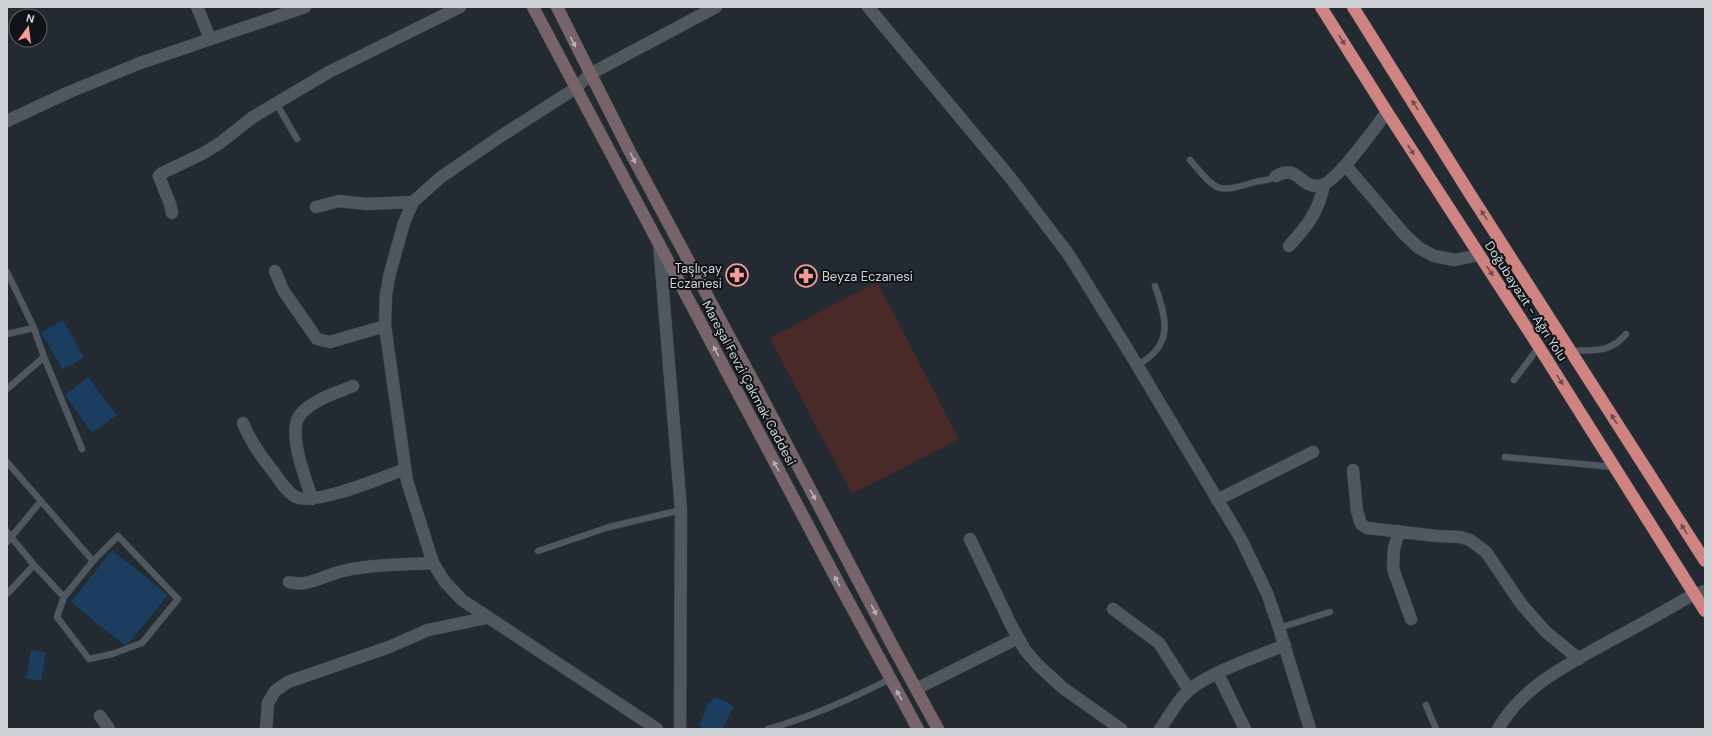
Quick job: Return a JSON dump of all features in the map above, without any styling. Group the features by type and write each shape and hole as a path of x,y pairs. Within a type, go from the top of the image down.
{"highway":[{"name":"Doğubayazıt - Ağrı Yolu","path":"1321,7 1386,112 1615,467 1700,593 1705,611"},
{"name":"Doğubayazıt - Ağrı Yolu","path":"1353,7 1570,351 1705,561"}],"street":[{"path":"197,7 210,38"},
{"path":"7,121 60,96 140,63 305,7"},
{"path":"172,213 166,192 160,181 159,176 162,173 188,162 220,143 276,103 329,72 460,7"},
{"name":"Mareşal Fevzi Çakmak Caddesi","path":"533,7 918,729"},
{"name":"Mareşal Fevzi Çakmak Caddesi","path":"557,7 629,150 938,729"},
{"path":"657,729 486,618 462,600 445,582 433,563 407,481 385,326 386,294 390,273 404,223 413,202 441,177 501,136 576,88 590,74 716,7"},
{"path":"868,7 1009,176 1069,255 1137,365 1241,539 1267,593 1286,645 1310,729"},
{"path":"1276,176 1288,172 1293,173 1312,185 1318,186 1324,184 1346,166 1386,112"},
{"path":"1346,166 1404,234 1419,248 1434,256 1455,260 1479,255"},
{"path":"1289,246 1309,224 1318,206 1324,184"},
{"path":"316,207 339,201 366,204 413,202"},
{"path":"658,242 681,510 680,729"},
{"path":"274,271 283,290 317,339 330,342 385,326"},
{"path":"312,499 298,452 296,425 306,409 317,401 353,386"},
{"path":"243,423 254,447 286,489 295,497 312,499 353,488 405,469"},
{"path":"1217,500 1313,452"},
{"path":"1353,470 1357,511 1361,524 1367,528 1437,536 1460,537 1474,542 1486,552 1522,605 1546,632 1579,658"},
{"path":"1399,531 1394,548 1393,569 1411,619"},
{"path":"970,539 1018,638 1038,665 1058,684 1121,729"},
{"path":"289,582 297,585 304,584 338,573 364,568 433,563"},
{"path":"1498,729 1516,704 1540,682 1566,664 1700,593"},
{"path":"1112,609 1159,643 1189,690"},
{"path":"266,729 268,703 275,691 288,682 362,657 428,630 486,618"},
{"path":"916,689 1018,638"},
{"path":"1164,727 1179,701 1189,690 1218,674 1286,645"},
{"path":"1218,674 1245,729"},
{"path":"100,716 109,729"}],"lane":[{"path":"276,103 297,139"},
{"path":"1190,160 1210,183 1218,188 1235,189 1256,182 1269,180 1276,176"},
{"path":"7,272 10,285 34,328 44,357 82,449"},
{"path":"1137,365 1149,359 1155,353 1161,342 1165,328 1164,311 1155,286"},
{"path":"7,334 34,328"},
{"path":"1570,351 1609,348 1619,343 1626,334"},
{"path":"1514,380 1539,347"},
{"path":"7,389 44,357"},
{"path":"1505,457 1615,467"},
{"path":"8,465 93,561"},
{"path":"7,542 9,534 41,501"},
{"path":"538,551 609,527 681,510"},
{"path":"9,534 34,565 64,597"},
{"path":"118,536 178,599 142,643 112,654 89,660 57,617 64,597 93,561 118,536"},
{"path":"8,593 34,565"},
{"path":"1280,628 1330,612"},
{"path":"768,729 834,706 890,679"},
{"path":"1426,705 1436,729"}],"shaded area":[{"path":"877,282 959,439 852,494 770,338"}],"building":[{"path":"63,320 84,357 63,370 41,333"},
{"path":"88,377 117,415 92,433 65,395"},
{"path":"112,550 168,595 130,642 124,645 71,602"},
{"path":"31,650 46,653 41,681 26,678"},
{"path":"716,697 734,706 723,729 707,729 699,726 708,703"}],"place":[{"name":"Taşlıçay Eczanesi","path":"737,275"},
{"name":"Beyza Eczanesi","path":"806,276"}]}
